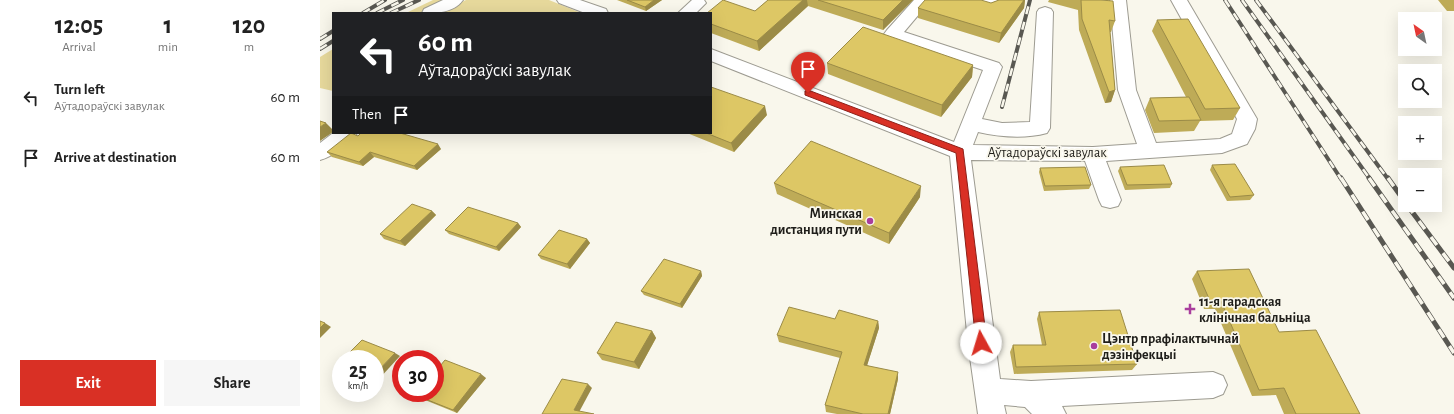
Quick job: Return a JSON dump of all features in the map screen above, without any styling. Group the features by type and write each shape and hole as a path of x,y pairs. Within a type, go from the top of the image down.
{"street":[{"path":"432,12 455,0"},
{"path":"565,0 597,12"},
{"path":"923,0 894,34 993,67 960,152 981,343 990,402 1031,394 1213,385"},
{"path":"964,0 990,6 994,0"},
{"path":"1118,0 1127,90 1149,150"},
{"name":"Аўтадораўскі завулак","path":"712,56 960,152 1093,154 1222,146 1240,139 1245,129 1247,119 1179,0"},
{"path":"971,124 1002,130 1040,128 1045,12"},
{"path":"320,152 346,134"},
{"path":"1093,154 1110,200"},
{"path":"1031,394 1052,414"}],"shaded area":[{"path":"433,0 448,0 424,12 408,12"},
{"path":"466,0 549,0 579,12 441,12"},
{"path":"332,50 332,91 320,88 320,57"}],"building":[{"path":"627,0 654,0 645,7"},
{"path":"723,0 755,11 768,0 803,0 757,41 712,24 712,12 708,12"},
{"path":"818,0 903,0 883,20"},
{"path":"925,0 981,0 991,3 999,0 1024,0 1001,33 918,8"},
{"path":"1081,0 1113,1 1115,21 1109,20 1115,90 1109,92 1082,19"},
{"path":"1188,19 1240,108 1205,109 1157,20"},
{"path":"863,27 973,65 942,105 827,63"},
{"path":"712,87 765,106 731,143 708,134 712,134"},
{"path":"1189,97 1201,120 1159,121 1150,98"},
{"path":"320,121 326,123 320,127"},
{"path":"350,134 358,136 360,134 403,134 438,144 414,166 370,152 359,162 327,152"},
{"name":"Минская дистанция пути","path":"811,141 921,186 889,233 774,183"},
{"path":"1235,164 1254,195 1230,197 1212,165"},
{"path":"1164,165 1172,184 1127,185 1120,167"},
{"path":"1085,167 1091,185 1045,186 1040,168"},
{"path":"412,204 432,211 400,241 380,234"},
{"path":"468,207 518,223 496,247 445,230"},
{"path":"559,230 587,239 567,264 538,255"},
{"path":"664,259 701,271 680,304 641,291"},
{"path":"1249,269 1279,332 1316,330 1360,414 1296,414 1284,388 1259,390 1221,301 1210,301 1197,271"},
{"path":"789,307 835,319 839,310 878,321 864,365 898,372 888,414 863,414 825,405 842,352 777,335"},
{"path":"1120,310 1137,364 1016,367 1013,345 1046,345 1039,312"},
{"path":"320,321 325,323 320,328"},
{"path":"616,322 652,331 634,362 597,353"},
{"path":"362,340 392,352 392,356 384,365 384,350 352,350"},
{"path":"445,360 481,374 453,410 433,402 444,402"},
{"path":"562,379 588,384 574,410 594,414 542,414"}],"railway":[{"path":"365,12 385,0"},
{"path":"379,12 403,0"},
{"path":"393,12 419,0"},
{"path":"1002,107 1030,0"},
{"path":"1225,0 1341,179"},
{"path":"1242,0 1370,179"},
{"path":"1256,0 1388,179"},
{"path":"320,39 332,32"},
{"path":"320,49 332,42"},
{"path":"1341,178 1454,353"},
{"path":"1369,178 1454,298"},
{"path":"1388,178 1398,192"},
{"path":"1412,212 1454,268"}],"place":[{"name":"Минская дистанция пути","path":"870,221"},
{"name":"11-я гарадская клінічная бальніца","path":"1190,309"},
{"name":"Цэнтр прафілактычнай дэзінфекцыі","path":"1094,346"}],"route":[{"path":"808,93 960,152 981,343"}]}
